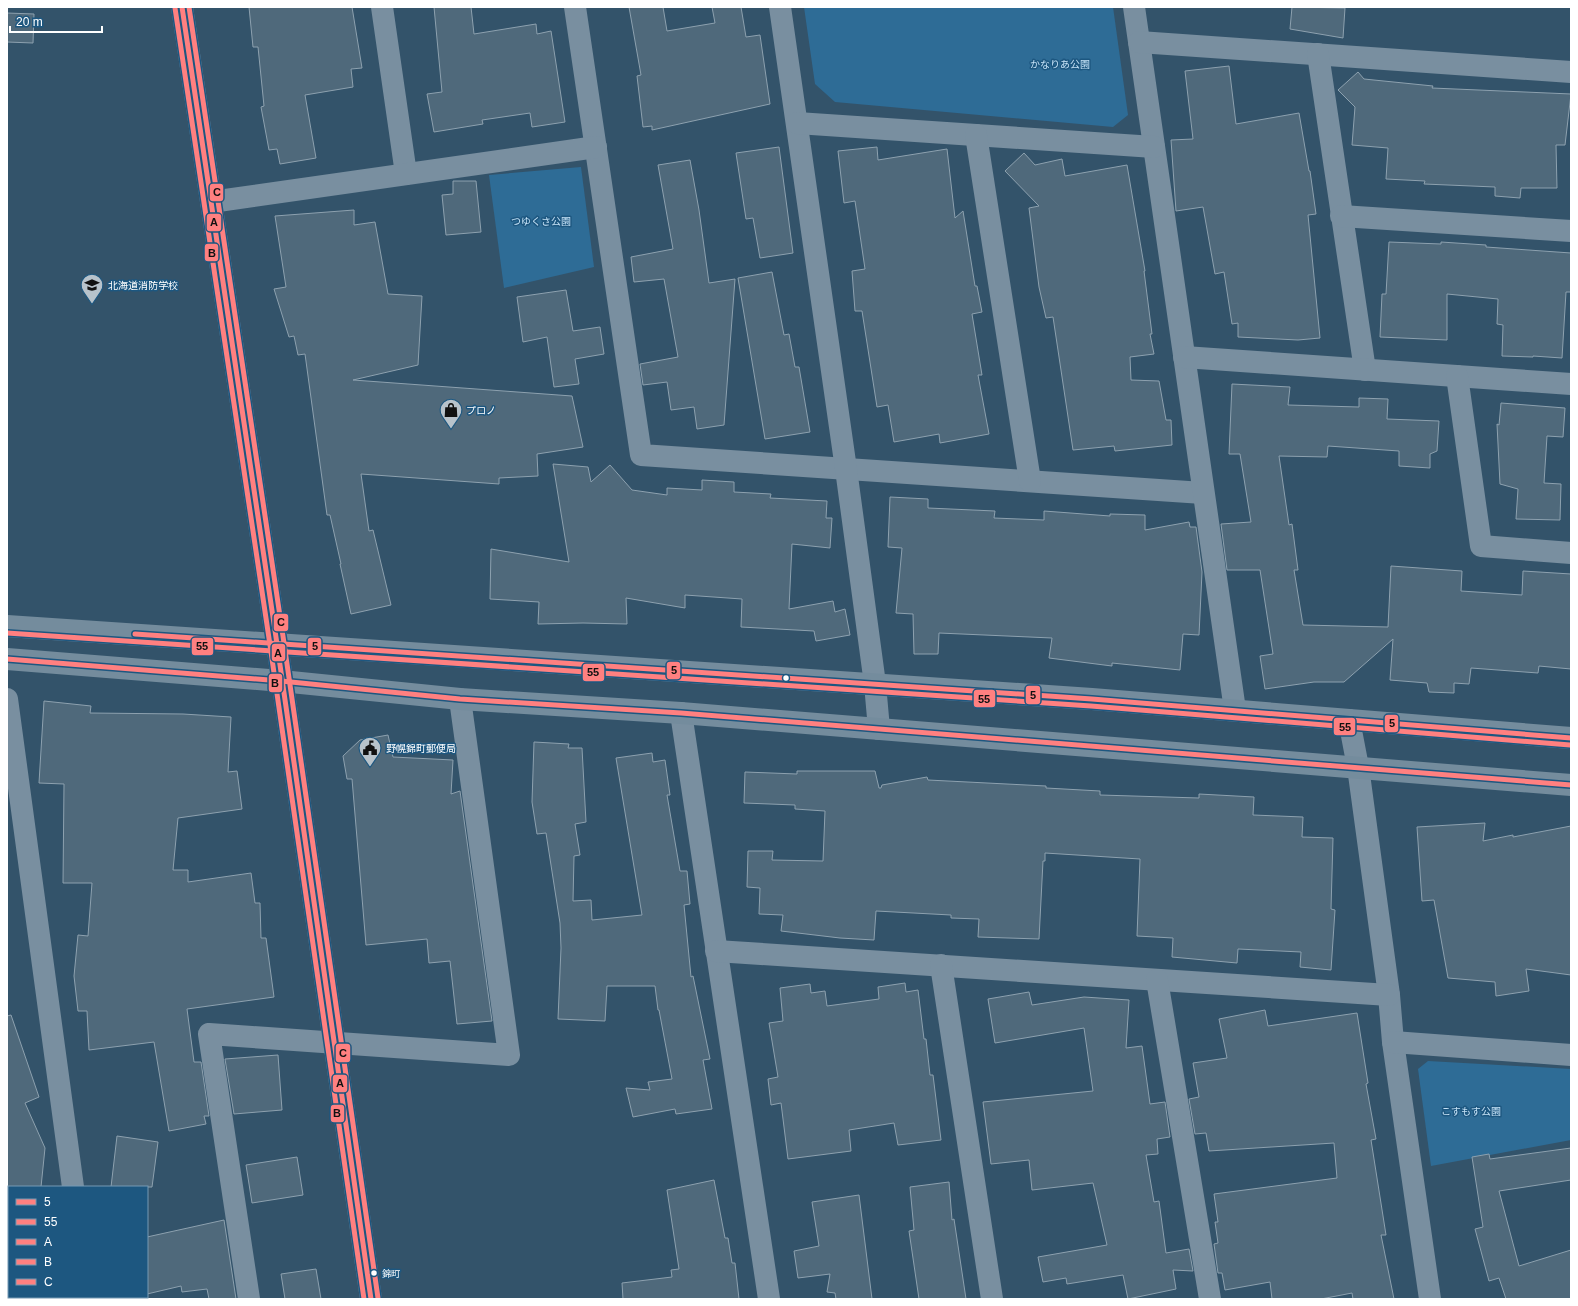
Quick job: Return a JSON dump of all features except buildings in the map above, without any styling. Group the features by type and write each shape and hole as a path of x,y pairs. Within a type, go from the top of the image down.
{"street":[{"path":"182,7 277,644 281,681 371,1299"},
{"path":"382,7 406,174"},
{"path":"575,7 640,455 1203,493"},
{"path":"780,7 846,468 875,684 879,729"},
{"path":"1134,7 1235,710"},
{"path":"1139,42 1571,72"},
{"path":"1318,54 1365,370"},
{"path":"797,123 1154,147"},
{"path":"976,135 1030,481"},
{"path":"211,202 596,147"},
{"path":"1341,216 1571,231"},
{"path":"1184,357 1571,384"},
{"path":"1457,376 1481,546 1571,553"},
{"path":"7,626 875,684 1235,710 1571,738"},
{"path":"7,659 281,681 460,699 681,713 1571,785"},
{"path":"7,699 73,1186"},
{"path":"249,1299 208,1034 509,1055 460,699"},
{"path":"681,713 769,1299"},
{"path":"1349,720 1358,768 1389,995 1393,1042 1430,1299"},
{"path":"716,951 1389,995"},
{"path":"941,965 992,1299"},
{"path":"1157,980 1210,1299"},
{"path":"1393,1042 1571,1055"}],"green space":[{"name":"かなりあ公園","path":"804,7 1113,7 1128,115 1113,127 835,102 815,84"},
{"name":"つゆくさ公園","path":"581,167 594,267 504,288 489,175"},
{"name":"こすもす公園","path":"1428,1061 1571,1069 1571,1140 1431,1166 1418,1069"}],"transit line":[{"name":"A","path":"182,7 277,644 371,1299"},
{"name":"C","path":"189,7 284,643 378,1298"},
{"name":"B","path":"175,8 270,645 364,1299"},
{"name":"55","path":"7,633 1091,706 1570,745"},
{"name":"5","path":"135,634 1092,699 1571,738"},
{"name":"5","path":"7,659 281,681 460,699 681,713 1571,785"}],"place":[{"name":"北海道消防学校","path":"92,304"},
{"name":"プロノ","path":"451,430"},
{"name":"野幌錦町郵便局","path":"370,768"},
{"name":"錦町","path":"374,1273"}]}
